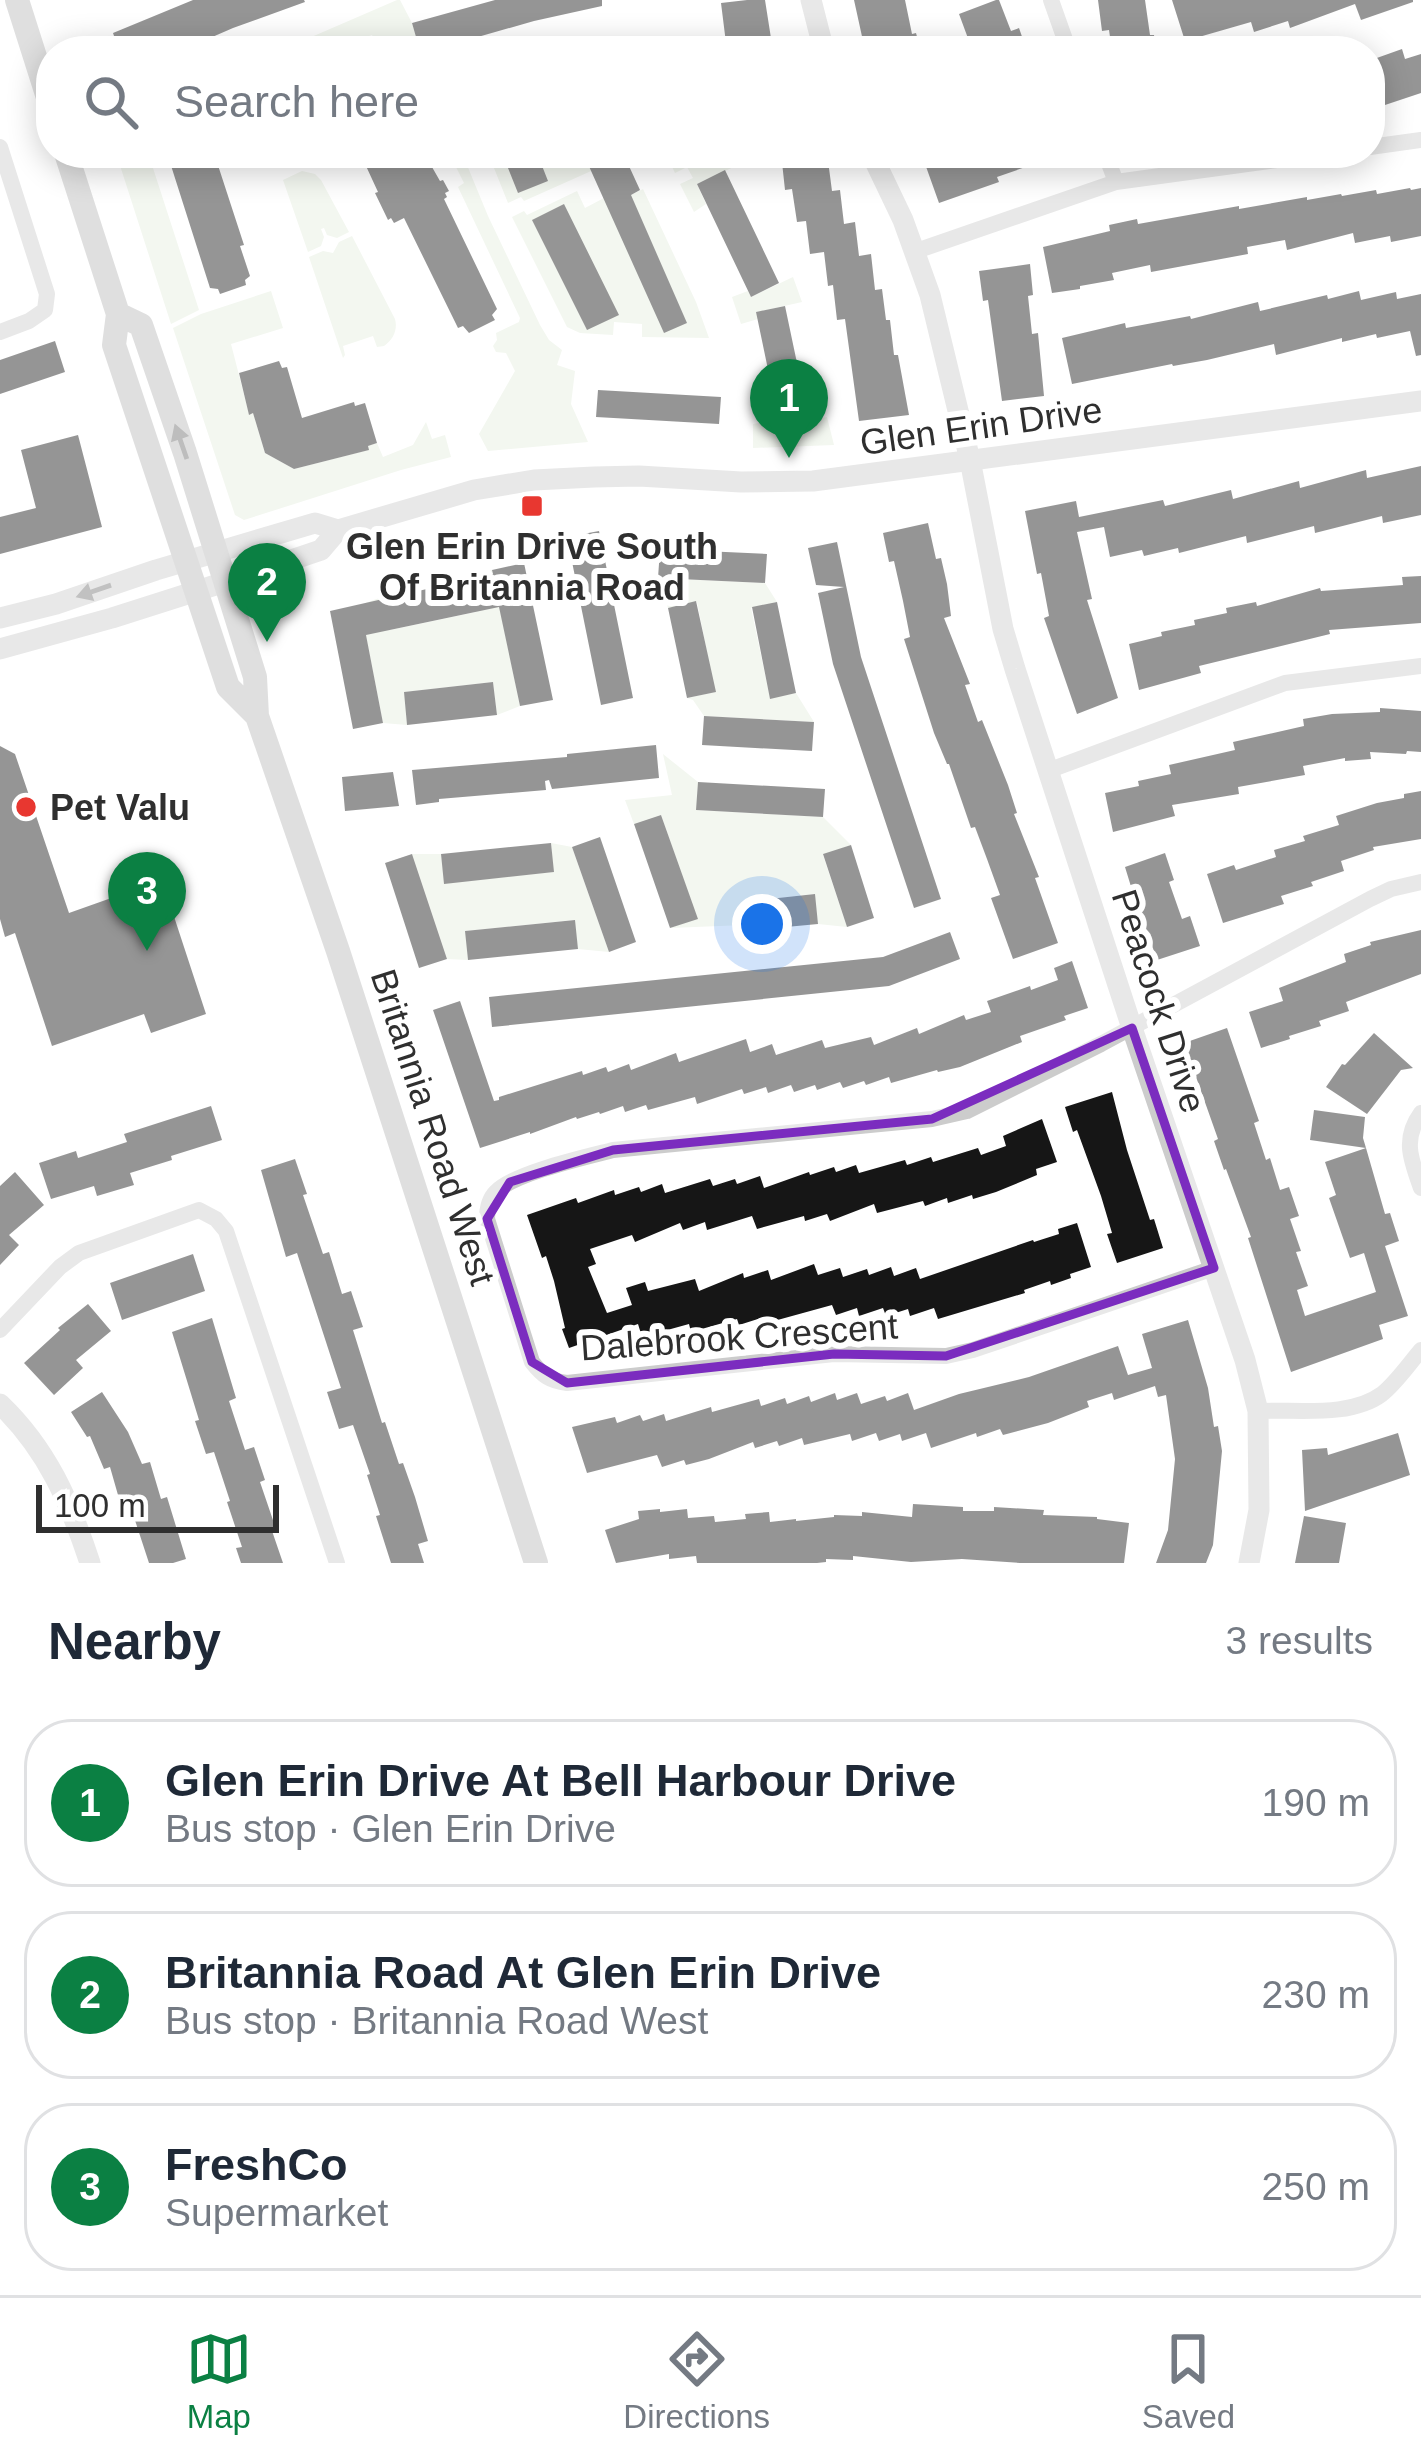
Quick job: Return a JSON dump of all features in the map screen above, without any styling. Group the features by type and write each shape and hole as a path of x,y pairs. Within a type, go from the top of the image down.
{"main road":[{"path":"17,0 36,61"},
{"name":"Britannia Road West","path":"71,168 118,314 113,345 228,687 257,716"},
{"name":"Britannia Road West","path":"118,314 141,325 255,676 257,716 345,971 536,1563"}],"street":[{"path":"811,0 820,36"},
{"path":"1052,0 1064,36"},
{"path":"1385,145 1421,140"},
{"path":"0,147 46,294 45,310 0,332"},
{"name":"Peacock Drive","path":"878,168 916,251 930,295 1004,629 1245,1360 1258,1412 1259,1510 1249,1563"},
{"path":"1111,168 1116,182"},
{"path":"916,251 1116,182 1218,168"},
{"name":"Glen Erin Drive","path":"0,649 320,550 338,530 431,501 534,481 639,476 813,481 1421,401"},
{"name":"Glen Erin Drive","path":"0,618 315,523 338,530"},
{"path":"1050,770 1285,683 1421,666"},
{"name":"Dalebrook Crescent","path":"1214,1268 946,1356 834,1354 567,1384 542,1376 532,1363 487,1219 494,1193 510,1183 614,1150 932,1119 967,1111 1370,899 1421,882"},
{"path":"1421,1113 1408,1143 1421,1188"},
{"path":"0,1330 79,1253 199,1210 216,1219 226,1231 338,1563"},
{"path":"1258,1412 1345,1409 1360,1404 1381,1395 1421,1350"},
{"path":"0,1403 30,1435 60,1483 90,1563"}],"highlighted area":[{"path":"1132,1028 1214,1268 946,1356 834,1354 567,1383 532,1362 487,1219 510,1182 613,1150 932,1119"}],"green space":[{"path":"400,0 416,36 372,35 314,36"},
{"path":"121,168 153,168 199,310 171,324"},
{"path":"456,168 468,168 540,325 562,350 557,365 575,371 571,404 588,442 488,451 479,434 515,371 506,353 496,352 493,346 496,333 520,318 458,187 464,183"},
{"path":"494,168 598,168 524,201 521,197 508,203"},
{"path":"688,168 731,168 697,184 706,204 694,212 680,184 693,178"},
{"path":"302,171 321,180 349,232 337,238 321,229 321,246 308,252 283,180"},
{"path":"643,189 709,338 642,337 642,324 614,322 613,335 580,333 567,327 512,217 524,211 527,215 577,191 585,208 604,198 608,206"},
{"path":"352,236 396,327 384,346 377,347 373,336 343,346 343,358 309,257 323,251 333,253 339,242"},
{"path":"793,277 802,302 757,312 758,319 741,324 732,297 748,291 751,297"},
{"path":"271,291 283,328 231,344 249,414 253,413 265,453 294,469 368,450 377,443 383,457 413,445 426,422 432,439 445,435 451,457 244,520 235,515 173,328"},
{"path":"827,417 834,445 753,448 753,424 779,420 781,426"},
{"path":"492,570 520,706 497,715 493,682 405,692 407,725 383,723 360,605 382,597 390,630 476,612 470,579"},
{"path":"658,578 765,583 777,602 751,608 770,698 796,693 814,722 704,716 687,698 715,692 697,602 668,608"},
{"path":"663,754 698,782 697,810 823,817 851,845 823,855 847,927 818,924 814,894 743,902 744,925 670,928 697,918 661,815 634,824 625,800 672,795"},
{"path":"551,843 572,847 609,952 578,949 574,920 466,931 468,960 447,959 412,854 441,854 445,883 553,872"}],"building":[{"path":"193,0 305,2 215,36 113,33"},
{"path":"495,0 602,0 602,6 482,36 416,36 412,23"},
{"path":"765,0 771,36 725,36 721,3"},
{"path":"854,0 905,0 912,34 917,36 862,36"},
{"path":"999,0 1011,31 1019,28 1022,36 967,36 959,14"},
{"path":"1098,0 1145,0 1150,35 1154,36 1110,36 1109,30 1102,31"},
{"path":"1172,0 1413,0 1361,20 1355,4 1290,28 1288,21 1254,32 1251,22 1202,36 1183,36"},
{"path":"1402,49 1405,59 1421,54 1421,93 1385,105 1385,55"},
{"path":"172,168 219,168 244,245 240,246 250,276 246,285 220,294 210,288"},
{"path":"367,168 433,168 449,191 444,199 497,309 492,315 495,320 469,333 463,326 458,328 404,218 394,223 388,220"},
{"path":"508,168 543,168 548,181 518,193"},
{"path":"590,168 630,168 640,190 631,195 687,323 664,333"},
{"path":"783,168 829,168 832,191 840,190 844,224 855,222 859,256 871,254 875,290 882,289 909,415 859,421 845,319 837,320 824,252 810,254 806,221 797,222 792,189 785,190"},
{"path":"926,168 1023,168 997,177 999,182 939,203"},
{"path":"725,170 779,283 751,297 697,184"},
{"path":"1421,188 1421,236 1355,243 1353,233 1287,250 1285,240 1247,247 1248,254 1151,272 1150,265 1112,273 1114,280 1052,293 1043,247 1110,231 1109,225 1307,197"},
{"path":"564,204 619,315 587,330 532,220"},
{"path":"1030,264 1032,334 1038,333 1044,396 1002,401 988,300 983,301 979,271"},
{"path":"1359,291 1361,300 1396,292 1397,299 1421,294 1421,355 1416,356 1410,331 1342,342 1342,338 1276,355 1274,344 1072,384 1062,338 1125,323 1126,328 1191,319 1258,302 1260,311"},
{"path":"785,306 809,420 780,427 756,312"},
{"path":"55,341 65,372 0,394 0,360"},
{"path":"279,361 282,368 287,367 302,418 365,403 377,443 368,446 369,450 294,469 265,453 239,373"},
{"path":"598,390 721,397 719,424 596,417"},
{"path":"78,435 102,527 0,554 0,517 36,508 21,450"},
{"path":"1421,466 1421,515 1383,523 1382,516 1315,533 1314,526 1247,543 1246,536 1179,553 1178,548 1144,556 1142,550 1110,557 1104,527 1077,532 1092,599 1087,600 1118,698 1077,714 1044,618 1049,616 1025,511 1076,501 1079,517 1163,500 1165,506 1231,490 1233,499 1299,481 1300,488 1366,470 1367,478"},
{"path":"928,523 947,584 951,616 944,618 970,684 965,685 978,722 982,720 1008,785 1058,943 1013,959 991,898 1000,895 934,733 904,639 910,637 903,601 883,533"},
{"path":"599,531 633,698 601,705 567,537"},
{"path":"837,542 861,657 941,899 914,908 833,664 818,593 844,587 816,585 808,548"},
{"path":"660,549 767,554 765,583 658,578"},
{"path":"524,563 553,700 520,706 499,607 366,635 383,723 353,729 330,611"},
{"path":"1421,576 1421,623 1329,630 1330,634 1199,666 1201,673 1139,690 1129,644 1195,625 1194,620 1227,613 1226,608 1256,602 1257,606 1320,588 1403,585 1402,577"},
{"path":"696,601 716,692 687,698 668,608"},
{"path":"777,602 796,693 770,699 752,607"},
{"path":"493,682 497,715 407,725 404,692"},
{"path":"1380,708 1421,711 1421,752 1370,752 1371,759 1345,758 1303,766 1305,775 1238,787 1239,794 1172,805 1175,816 1113,832 1105,793 1171,774 1169,765 1235,750 1233,742 1304,726 1303,719 1380,712"},
{"path":"704,716 814,722 812,751 702,745"},
{"path":"656,745 659,778 552,789 549,780 546,790 416,805 412,770"},
{"path":"0,746 15,754 69,913 162,880 206,1014 151,1033 144,1014 52,1046 15,933 5,937 0,919"},
{"path":"393,772 399,806 345,811 342,777"},
{"path":"698,782 825,789 823,817 696,810"},
{"path":"1421,791 1421,839 1373,847 1341,861 1344,871 1281,896 1284,904 1223,923 1207,874 1276,857 1274,850 1339,825 1336,816"},
{"path":"661,815 698,919 670,928 634,824"},
{"path":"600,837 636,942 609,952 572,847"},
{"path":"551,843 554,872 444,884 441,854"},
{"path":"851,845 874,918 847,927 823,854"},
{"path":"1165,853 1182,919 1190,916 1200,946 1157,960 1125,867"},
{"path":"412,854 447,959 419,968 385,863"},
{"path":"815,894 818,924 745,931 742,902"},
{"path":"575,920 578,949 468,960 465,931"},
{"path":"1421,930 1421,974 1346,1002 1349,1011 1261,1048 1249,1012 1283,1001 1279,988 1346,962 1344,954 1370,942"},
{"path":"950,932 960,959 889,986 492,1027 489,997 883,957"},
{"path":"1072,961 1088,1008 960,1067 891,1083 889,1077 866,1085 864,1081 843,1088 840,1082 794,1092 791,1085 768,1093 766,1087 744,1094 742,1089 697,1104 695,1097 648,1110 646,1105 625,1112 623,1106 480,1148 433,1010 460,1001 494,1101 582,1071 583,1075 606,1067 608,1072 629,1064 631,1070 676,1053 679,1062 746,1039 750,1052 772,1044 776,1055 822,1040 825,1048 871,1037 874,1045 917,1028 919,1034 964,1015 966,1020 991,1012 987,1001 1058,980 1054,968"},
{"path":"1227,1028 1259,1121 1254,1123 1266,1160 1270,1158 1280,1190 1289,1187 1299,1216 1290,1219 1308,1286 1297,1290 1305,1316 1376,1292 1364,1253 1350,1258 1329,1198 1336,1195 1325,1162 1366,1148 1385,1214 1390,1213 1399,1241 1385,1246 1408,1316 1379,1325 1383,1339 1291,1372 1251,1237 1224,1170 1184,1043"},
{"path":"1374,1033 1413,1068 1401,1070 1367,1114 1326,1087"},
{"path":"1112,1092 1127,1150 1163,1248 1117,1263 1101,1196 1065,1107"},
{"path":"211,1106 222,1140 130,1173 134,1185 97,1196 94,1186 51,1199 39,1163 76,1151 78,1158 127,1142 124,1134"},
{"path":"1314,1110 1365,1117 1366,1148 1310,1140"},
{"path":"1042,1119 1057,1162 996,1192 925,1206 923,1201 877,1213 874,1204 830,1221 827,1214 805,1221 804,1216 757,1229 752,1216 707,1230 705,1222 683,1230 680,1223 635,1242 632,1235 590,1249 596,1264 588,1267 607,1313 632,1305 626,1288 645,1282 648,1291 695,1279 699,1291 743,1273 744,1278 768,1270 771,1280 814,1264 818,1275 840,1268 843,1277 891,1267 894,1276 916,1268 920,1279 1059,1234 1058,1229 1077,1223 1091,1267 1070,1274 1071,1278 938,1319 934,1308 910,1316 908,1309 886,1316 883,1308 859,1316 857,1308 836,1315 832,1305 763,1324 761,1318 739,1325 737,1319 691,1332 689,1324 642,1337 638,1324 569,1348 554,1281 527,1215 614,1190 615,1195 639,1187 641,1192 662,1184 665,1193 710,1179 713,1186 760,1176 764,1188 834,1167 836,1172 856,1165 859,1173 905,1160 907,1165 931,1157 933,1162 978,1148 981,1155 1006,1146 1003,1136"},
{"path":"295,1159 323,1254 329,1252 342,1294 351,1291 363,1327 353,1330 382,1423 415,1497 428,1541 418,1544 424,1563 391,1563 353,1425 339,1429 327,1392 341,1388 297,1253 286,1257 261,1170"},
{"path":"15,1172 44,1205 9,1235 19,1245 0,1265 0,1186"},
{"path":"193,1254 205,1291 122,1320 110,1283"},
{"path":"88,1304 111,1331 76,1360 83,1368 54,1395 24,1363"},
{"path":"212,1318 236,1398 229,1401 245,1450 254,1447 265,1480 260,1482 283,1563 241,1563 236,1548 242,1547 230,1501 214,1452 206,1454 195,1421 199,1420 172,1332"},
{"path":"1188,1320 1222,1451 1213,1545 1206,1563 1156,1563 1168,1530 1175,1459 1166,1395 1158,1397 1155,1386 1114,1400 1112,1393 1087,1401 1089,1407 1048,1423 1003,1435 1000,1429 977,1437 976,1433 931,1448 926,1433 902,1441 900,1434 879,1441 876,1433 852,1441 850,1434 804,1445 802,1438 755,1448 753,1442 686,1465 684,1460 662,1467 657,1455 587,1473 572,1427 615,1417 617,1423 640,1415 643,1421 664,1414 666,1421 759,1399 761,1406 785,1398 787,1404 835,1393 837,1400 857,1393 861,1404 908,1393 914,1410 1118,1346 1128,1375 1152,1368 1142,1334"},
{"path":"102,1392 142,1464 150,1462 161,1499 167,1497 186,1559 149,1563 128,1499 120,1502 110,1467 104,1469 90,1436 71,1412"},
{"path":"1398,1433 1410,1475 1305,1511 1302,1450 1327,1448 1328,1455"},
{"path":"913,1504 963,1507 963,1511 994,1511 994,1507 1044,1510 1043,1515 1129,1523 1124,1563 911,1562 853,1556 853,1560 817,1563 697,1563 696,1556 669,1559 669,1554 616,1563 605,1530 639,1519 638,1511 660,1509 687,1509 688,1518 714,1516 715,1522 769,1512 770,1522 862,1516 862,1512 912,1517"},
{"path":"1304,1516 1346,1523 1339,1563 1295,1563"}],"place":[{"name":"Glen Erin Drive At Bell Harbour Drive","path":"789,458"},
{"name":"Glen Erin Drive South Of Britannia Road","path":"532,506"},
{"name":"Britannia Road At Glen Erin Drive","path":"267,642"},
{"name":"Pet Valu","path":"26,807"},
{"name":"FreshCo","path":"147,951"}]}
